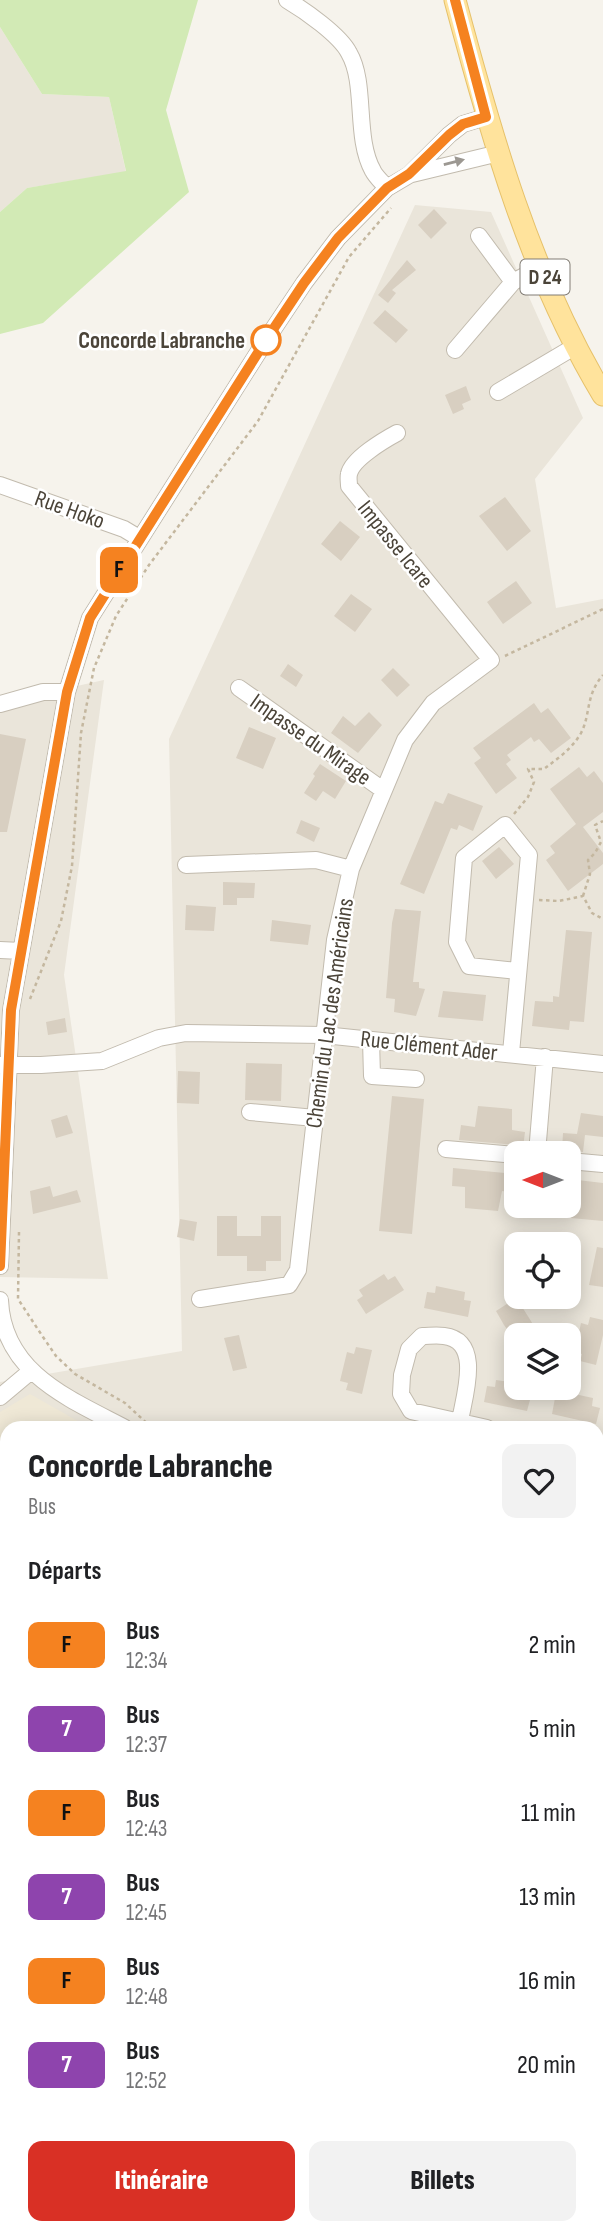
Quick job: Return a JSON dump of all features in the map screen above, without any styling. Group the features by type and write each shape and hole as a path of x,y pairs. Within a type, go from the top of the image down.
{"main road":[{"name":"D 24","path":"455,0 486,117 541,268 574,347 603,395"}],"street":[{"path":"287,0 311,14 349,52 358,82 363,137 372,170 387,188"},
{"path":"0,1266 4,1065 11,1010 67,692 90,618 304,283 338,238 387,188 409,174 463,124 486,117"},
{"path":"409,174 499,153"},
{"path":"479,236 513,282"},
{"path":"455,350 513,282 541,268"},
{"path":"498,392 574,347"},
{"name":"Impasse Icare","path":"397,433 380,442 355,463 349,474 349,486 491,660"},
{"name":"Rue Hoko","path":"0,485 124,529 139,538"},
{"name":"Chemin du Lac des Américains","path":"200,1299 289,1285 298,1270 335,940 351,869 405,740 433,703 491,660"},
{"name":"Impasse du Mirage","path":"239,688 383,790"},
{"path":"0,704 43,692 67,692"},
{"path":"511,1053 529,855 505,825 464,858 457,942 469,966 518,971"},
{"path":"186,865 316,860 351,869"},
{"path":"0,950 21,951"},
{"name":"Rue Clément Ader","path":"4,1065 102,1060 159,1038 186,1033 324,1035 603,1064"},
{"path":"371,1040 372,1076 416,1079"},
{"path":"538,1141 545,1057"},
{"path":"250,1112 315,1118"},
{"path":"446,1149 504,1155"},
{"path":"581,1161 603,1164"},
{"path":"0,1300 10,1340 31,1371 50,1388 112,1421"},
{"path":"422,1336 446,1336 462,1345 470,1363 460,1421 411,1411 401,1394 402,1375 409,1349 422,1336"},
{"path":"0,1397 31,1371"}],"path":[{"path":"27,1008 61,922 72,866 80,733 94,668 116,616 149,565 258,421 349,257 396,202"},
{"path":"491,660 497,660 603,609"},
{"path":"505,825 528,797 534,782 528,769 544,769 570,748 582,731 589,697 603,675"},
{"path":"603,821 595,825 601,842 588,860 590,874 583,896 592,913 603,919"},
{"path":"525,899 559,901 583,896"},
{"path":"19,1221 18,1299 56,1356 75,1374 125,1403 144,1421"}],"shaded area":[{"path":"0,27 42,94 109,97 126,172 27,188 0,212"},
{"path":"415,205 491,212 583,418 535,479 556,608 603,599 603,1421 0,1421 0,1382 182,1351 169,739"},
{"path":"104,680 64,975 108,1279 0,1277 0,703"},
{"path":"30,1394 78,1421 0,1421 0,1412"}],"green space":[{"path":"0,0 198,0 166,110 189,192 43,323 0,334 0,212 27,188 126,171 109,97 42,94 0,27"}],"building":[{"path":"434,209 447,223 431,239 418,225"},
{"path":"407,260 416,270 392,290 396,293 388,303 378,295"},
{"path":"385,310 408,330 396,343 373,323"},
{"path":"466,386 471,400 462,404 464,409 453,414 445,395"},
{"path":"505,497 531,531 507,551 479,516"},
{"path":"340,521 360,537 341,561 321,544"},
{"path":"516,581 532,603 503,624 487,602"},
{"path":"351,594 372,609 355,632 334,616"},
{"path":"288,664 303,675 296,687 280,676"},
{"path":"393,668 410,685 397,697 381,680"},
{"path":"534,703 541,713 548,708 571,738 551,753 539,739 534,742 531,737 507,755 511,760 506,764 517,778 496,794 474,763 481,758 473,748"},
{"path":"369,712 382,725 358,753 331,733 343,716 355,726"},
{"path":"249,727 276,738 263,769 236,758"},
{"path":"0,734 26,739 7,832 0,832"},
{"path":"320,764 346,781 335,799 323,791 316,801 304,793"},
{"path":"579,767 587,777 594,771 603,783 603,812 583,827 603,853 603,864 568,891 546,860 555,853 550,846 576,824 550,789"},
{"path":"448,793 483,806 473,831 459,825 457,830 451,828 424,894 400,884 435,801 443,804"},
{"path":"301,820 320,828 314,842 296,833"},
{"path":"499,847 514,864 496,879 482,861"},
{"path":"223,882 255,883 254,898 237,898 237,905 223,905"},
{"path":"186,905 216,907 214,931 185,930"},
{"path":"395,909 421,911 413,982 419,982 419,988 425,989 416,1016 394,1012 395,999 386,998"},
{"path":"272,920 311,925 308,945 270,941"},
{"path":"566,930 592,932 584,1022 570,1021 569,1030 532,1026 535,1001 553,1002 553,996 559,997"},
{"path":"443,991 486,995 483,1021 438,1017"},
{"path":"65,1018 67,1032 48,1035 46,1022"},
{"path":"246,1063 282,1064 281,1101 245,1100"},
{"path":"178,1071 200,1072 199,1104 177,1103"},
{"path":"392,1096 424,1099 412,1234 379,1231"},
{"path":"478,1106 512,1109 512,1130 525,1132 524,1141 504,1141 504,1144 459,1140 461,1125 475,1127"},
{"path":"581,1113 603,1116 603,1137 585,1135 583,1152 581,1141 563,1141 563,1133 577,1134"},
{"path":"67,1115 73,1133 56,1138 51,1120"},
{"path":"453,1168 504,1173 504,1191 498,1211 465,1208 465,1187 452,1186"},
{"path":"581,1180 603,1183 603,1221 571,1218 581,1218"},
{"path":"50,1186 53,1197 77,1190 81,1202 33,1214 30,1191"},
{"path":"217,1216 237,1216 237,1236 261,1236 261,1216 281,1216 281,1261 266,1261 266,1271 247,1271 247,1256 217,1256"},
{"path":"180,1219 197,1222 194,1241 177,1237"},
{"path":"597,1247 603,1248 603,1287 589,1285"},
{"path":"384,1274 388,1280 395,1276 404,1290 366,1314 357,1300 363,1296 359,1290"},
{"path":"436,1286 465,1292 464,1300 471,1301 468,1317 424,1308 427,1292 435,1293"},
{"path":"504,1306 504,1309 523,1309 532,1323 504,1325 496,1311"},
{"path":"590,1317 603,1320 603,1335 596,1365 581,1361 581,1323 588,1325"},
{"path":"239,1335 247,1368 233,1371 224,1338"},
{"path":"356,1347 372,1350 362,1394 346,1390 348,1383 340,1381 347,1352 354,1354"},
{"path":"496,1380 504,1381 504,1400 530,1400 527,1411 484,1402 487,1386 495,1387"},
{"path":"581,1395 593,1398 592,1406 600,1408 597,1421 583,1421 552,1414 555,1400 581,1400"}],"bus line":[{"name":"F","path":"0,1266 11,1010 67,692 90,618 266,340 338,238 387,188 409,174 449,135 463,124 486,117 455,0"}],"place":[{"name":"Concorde Labranche","path":"266,340"}]}
